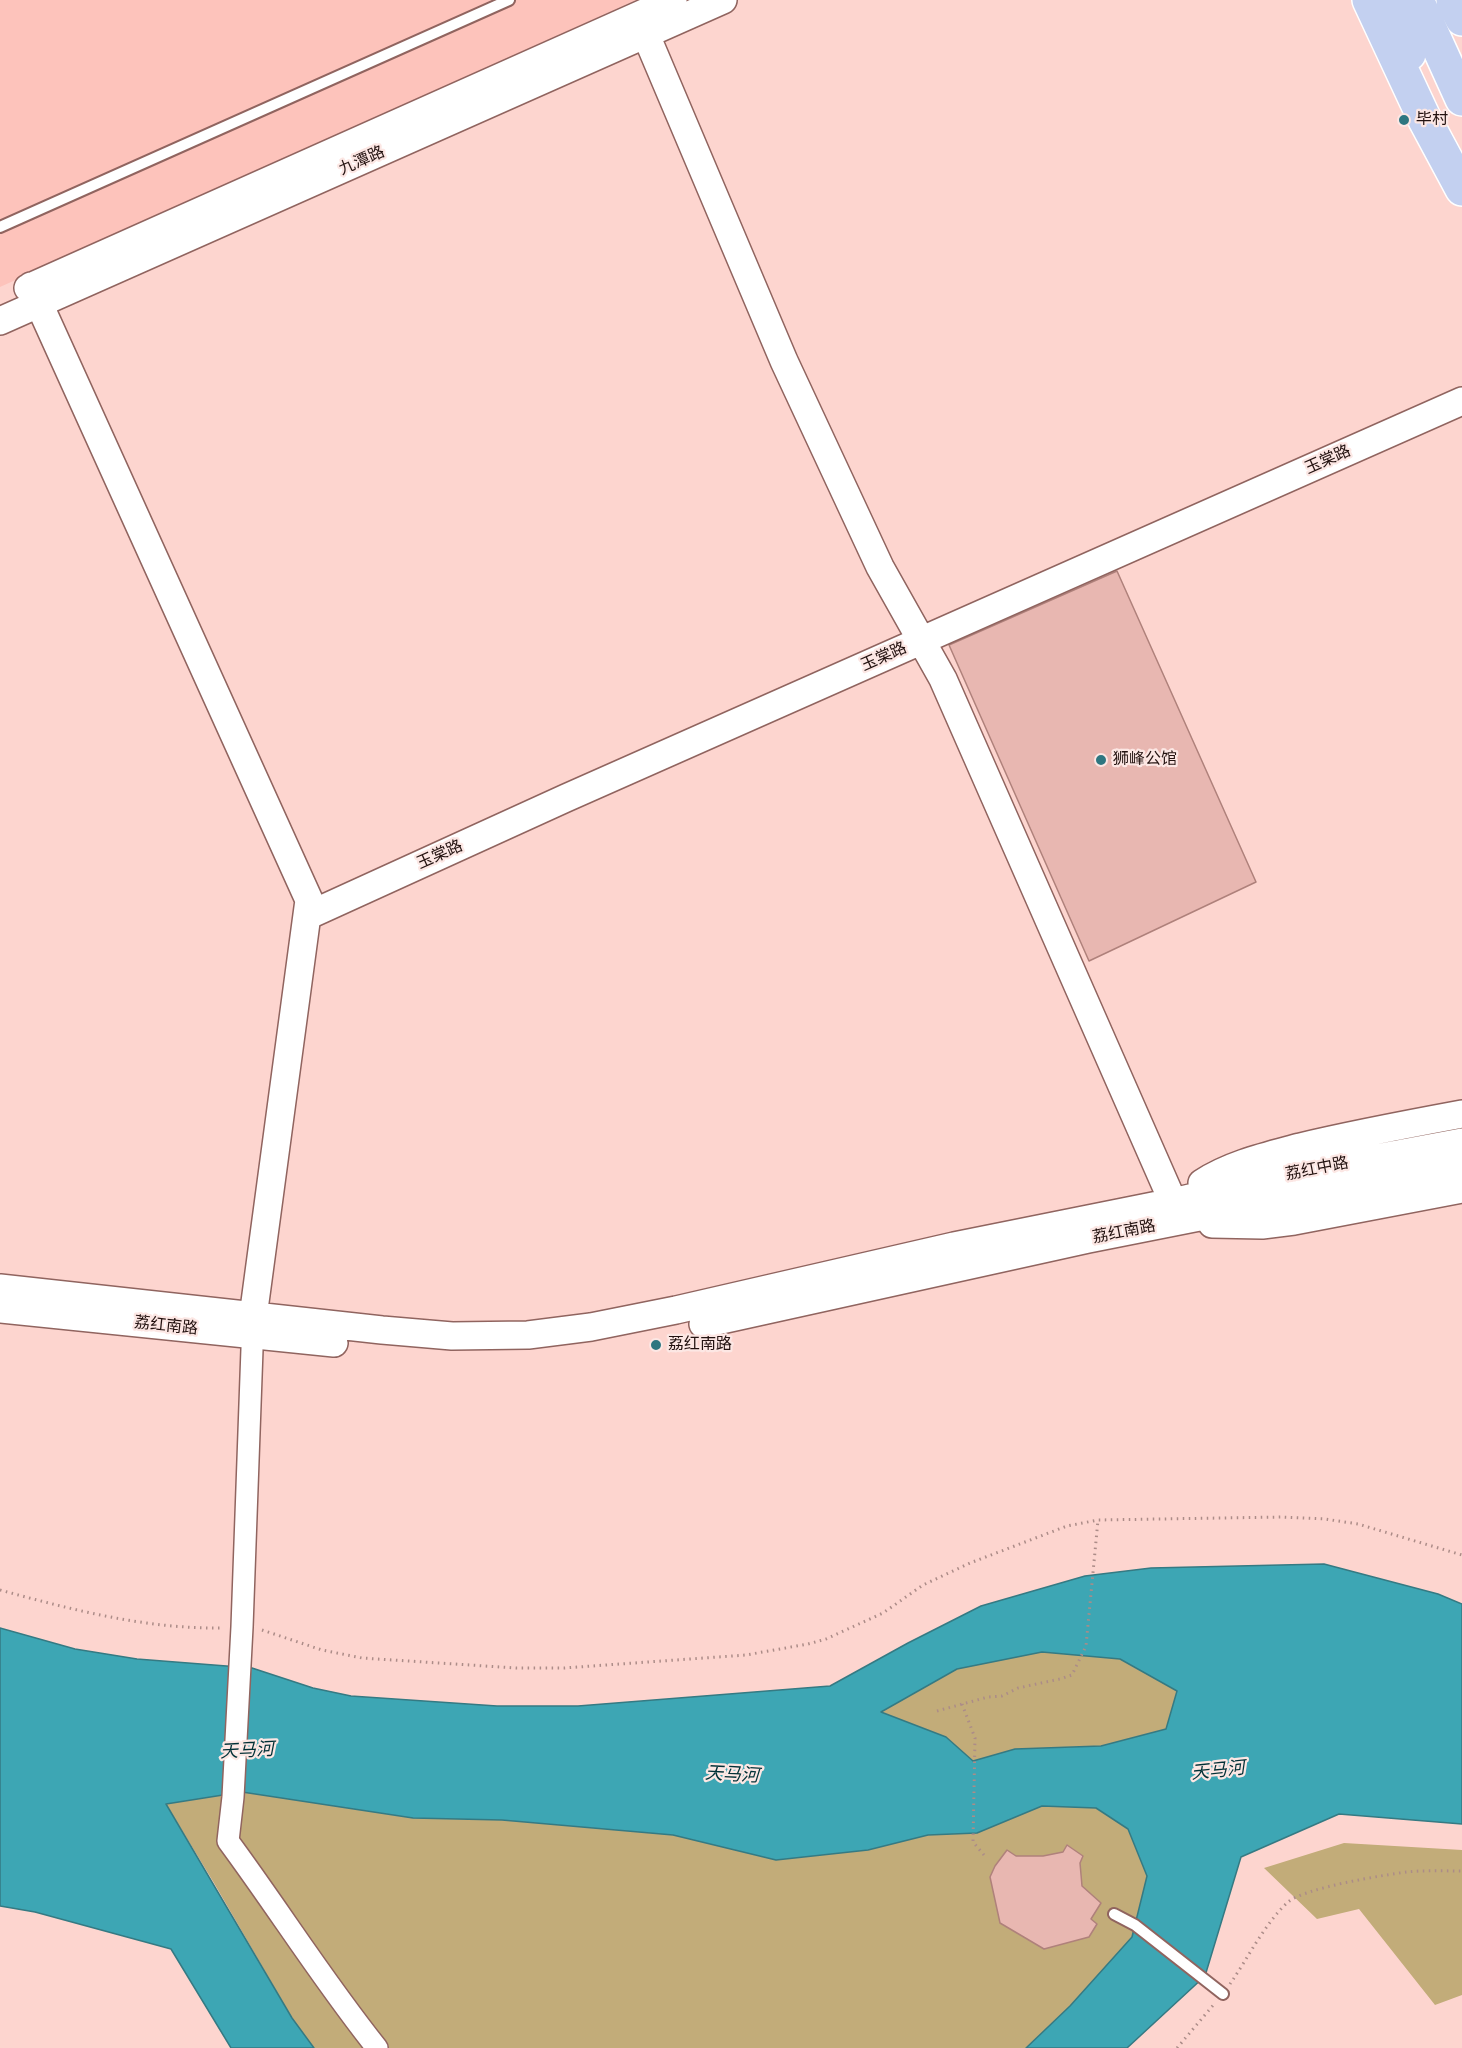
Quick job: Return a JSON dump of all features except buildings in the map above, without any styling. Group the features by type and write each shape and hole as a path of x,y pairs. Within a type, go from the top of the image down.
{"highway":[{"path":"1369,0 1425,120 1462,189"},
{"path":"1396,0 1425,120"},
{"path":"1417,0 1462,99"},
{"path":"1453,0 1462,19"}],"street":[{"name":"九潭路","path":"642,25 673,0"},
{"name":"九潭路","path":"0,321 34,295 642,25 723,0"},
{"path":"642,25 779,350 880,567 943,679 1177,1211 1217,1224 1262,1225 1334,1215 1462,1189"},
{"name":"九潭路","path":"0,300 34,295"},
{"path":"34,295 308,908 253,1326 242,1627 233,1797 228,1841 347,2011 378,2048"},
{"name":"玉棠路","path":"308,908 918,632 1462,382"},
{"name":"玉棠路","path":"918,632 1462,401"},
{"path":"1177,1211 1212,1176 1257,1158 1370,1131 1462,1114"},
{"name":"荔红中路","path":"1177,1211 1301,1172 1462,1142"},
{"name":"荔红中路","path":"1177,1211 1462,1165"},
{"name":"荔红南路","path":"0,1309 253,1326 497,1337 562,1331 676,1311 954,1246 1177,1211"},
{"name":"荔红南路","path":"0,1288 253,1326"}],"lane":[{"path":"0,227 509,0"},
{"path":"1114,1914 1135,1925 1222,1994"}],"path":[{"path":"0,1590 92,1614 125,1620 200,1628 259,1629 322,1650 362,1658 516,1668 564,1668 746,1655 808,1644 826,1639 883,1613 924,1585 970,1563 1067,1526 1098,1520 1282,1517 1325,1519 1358,1524 1462,1555"},
{"path":"937,1711 1002,1696 1018,1688 1072,1675 1086,1646 1098,1520"},
{"path":"962,1704 975,1738 973,1842 984,1855"},
{"path":"1177,2048 1222,1994 1276,1914 1290,1900 1305,1893 1329,1887 1407,1872 1462,1871"}],"shaded area":[{"path":"0,0 636,0 0,287"},
{"path":"1042,1652 1120,1659 1177,1691 1166,1729 1101,1746 1015,1749 973,1761 946,1737 881,1712 957,1668"},
{"path":"242,1792 413,1818 502,1820 673,1835 776,1860 868,1850 928,1835 977,1833 1042,1806 1096,1808 1128,1829 1147,1876 1132,1937 1070,2006 1026,2048 314,2048 292,2018 166,1804"},
{"path":"1344,1843 1462,1850 1462,1995 1435,2005 1359,1909 1317,1919 1264,1868"}],"water":[{"name":"天马河","path":"1324,1564 1438,1594 1462,1604 1462,1824 1339,1814 1241,1857 1205,1976 1127,2048 1026,2048 1070,2006 1132,1937 1147,1876 1128,1829 1096,1808 1042,1806 977,1833 928,1835 868,1850 776,1860 673,1835 502,1820 413,1818 242,1792 166,1804 292,2018 314,2048 231,2048 171,1949 35,1912 0,1906 0,1628 75,1649 137,1659 252,1668 313,1688 351,1696 497,1706 578,1706 830,1686 981,1606 1085,1576 1151,1568","holes":["1042,1652 1120,1659 1177,1691 1166,1729 1101,1746 1015,1749 973,1761 946,1737 881,1712 957,1669"]}],"place":[{"name":"毕村","path":"1404,120"},
{"name":"狮峰公馆","path":"1101,760"},
{"name":"荔红南路","path":"656,1345"}]}
